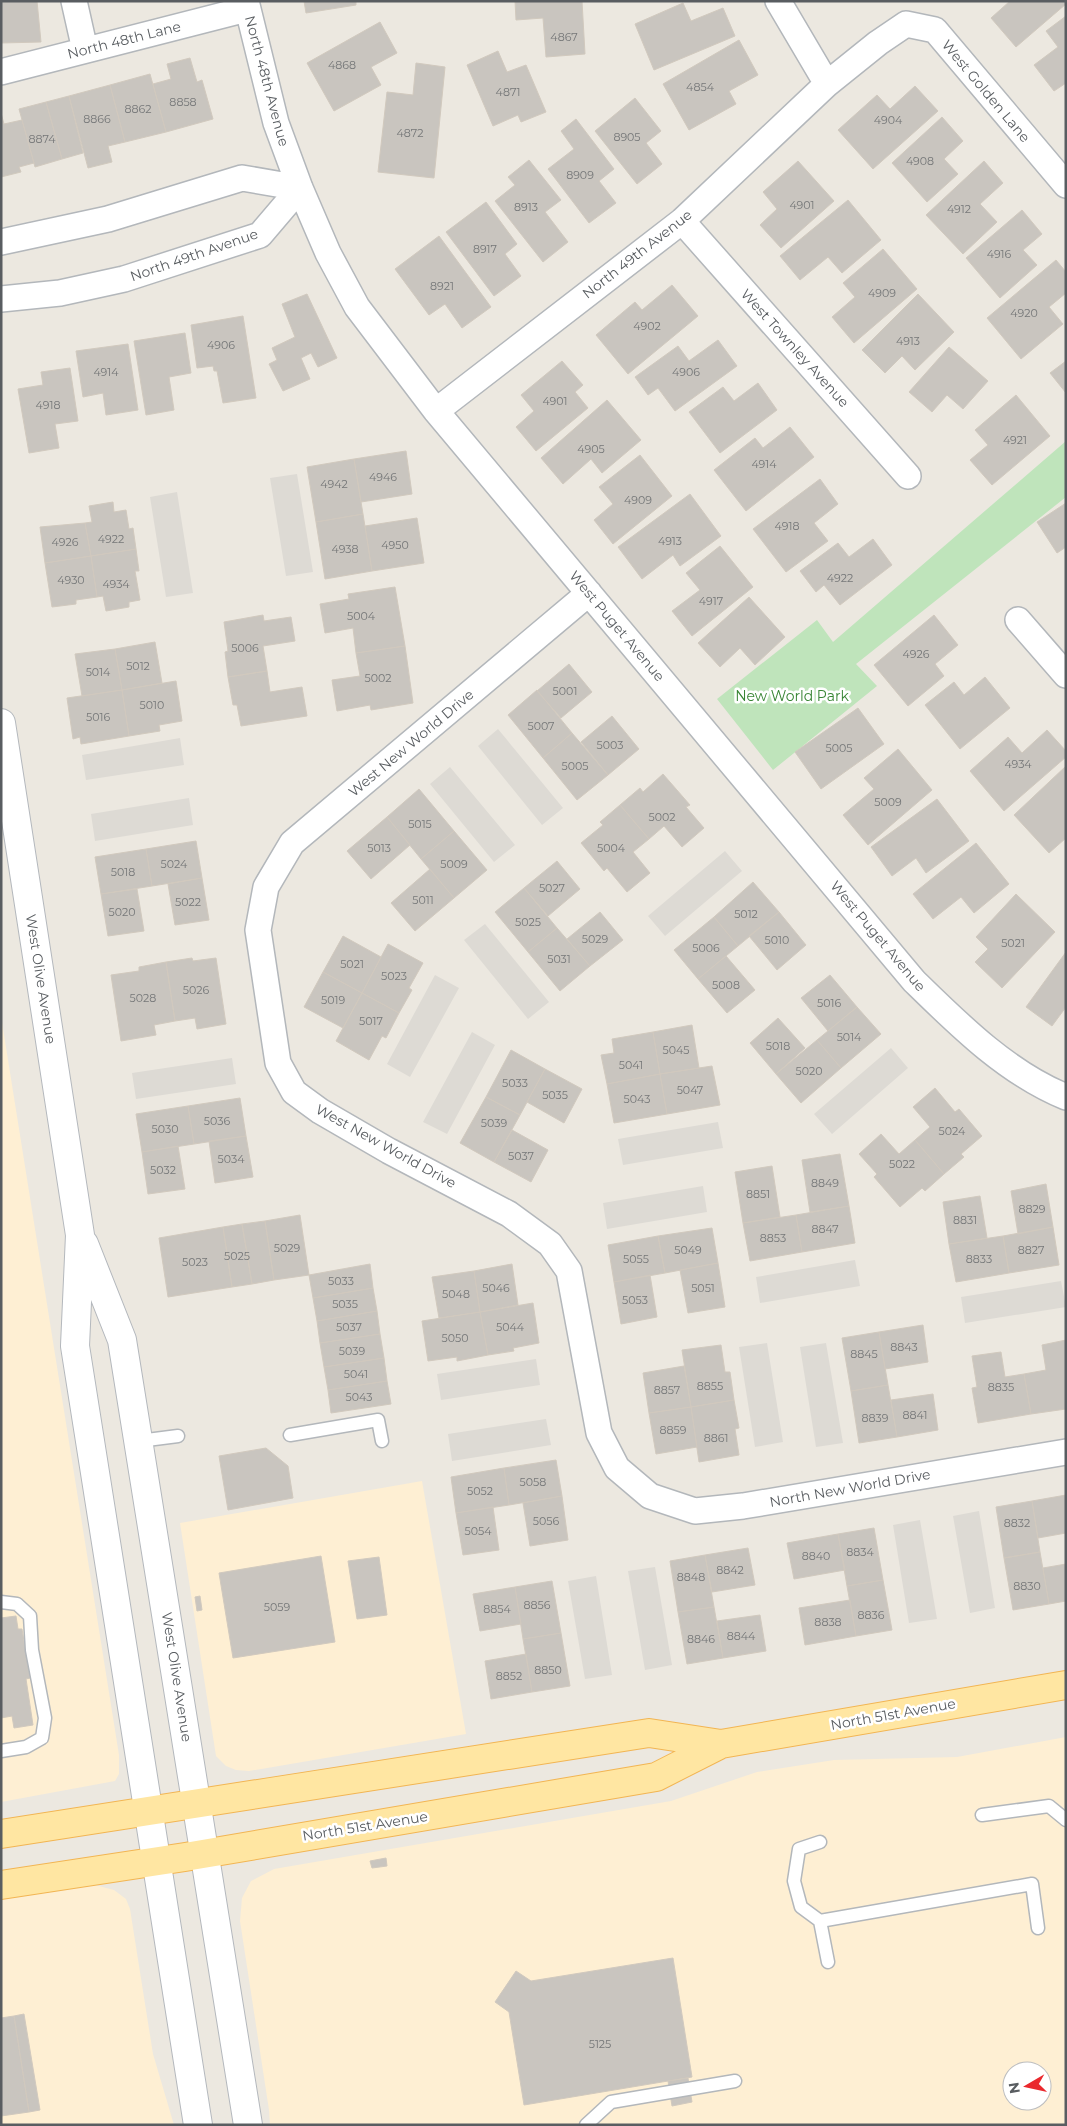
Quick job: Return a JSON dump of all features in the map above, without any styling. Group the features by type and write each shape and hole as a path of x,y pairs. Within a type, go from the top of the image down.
{"main road":[{"name":"West Olive Avenue","path":"1,723 80,1235 75,1346 198,2125"},
{"name":"West Olive Avenue","path":"80,1235 122,1340 206,1853 248,2125"},
{"name":"North 51st Avenue","path":"1,1885 156,1862 656,1777 722,1744 1066,1686"},
{"name":"North 51st Avenue","path":"1,1834 649,1733 722,1744"}],"street":[{"path":"74,1 85,50"},
{"path":"778,1 827,84"},
{"name":"North 48th Lane","path":"1,72 246,5"},
{"name":"North 48th Avenue","path":"246,5 276,123 300,188"},
{"name":"West Golden Lane","path":"827,84 878,43 906,24 935,30 1066,185"},
{"name":"North 49th Avenue","path":"436,410 682,221 827,84"},
{"path":"1,242 108,219 242,178 300,188"},
{"name":"North 49th Avenue","path":"1,299 60,293 124,279 260,235 300,188"},
{"name":"West Puget Avenue","path":"300,188 328,253 357,307 436,410 914,982 972,1038 1048,1090 1066,1096"},
{"name":"West Townley Avenue","path":"682,221 908,476"},
{"name":"West New World Drive","path":"589,593 292,843 266,887 258,930 278,1063 294,1092 320,1111 382,1147 509,1214 550,1244 569,1271 599,1433 617,1468 638,1487"},
{"path":"1018,620 1066,675"},
{"name":"North New World Drive","path":"638,1487 650,1496 695,1511 743,1506 1066,1452"}],"lane":[{"path":"290,1435 378,1420 382,1441"},
{"path":"139,1441 178,1436"},
{"path":"1,1602 17,1604 30,1616 32,1650 45,1718 42,1738 26,1747 1,1751"},
{"path":"982,1816 1049,1806 1066,1820"},
{"path":"820,1842 799,1849 794,1881 801,1906 820,1921 828,1962"},
{"path":"820,1921 1032,1884 1038,1928"},
{"path":"586,2125 611,2102 735,2081"}],"shaded area":[{"path":"297,474 313,572 286,576 270,478"},
{"path":"177,492 193,593 166,597 150,497"},
{"path":"498,729 563,808 542,825 478,746"},
{"path":"180,738 184,765 86,780 82,755"},
{"path":"450,767 515,845 494,862 430,784"},
{"path":"189,798 193,825 95,841 91,814"},
{"path":"725,851 742,871 665,936 648,916"},
{"path":"485,924 549,1002 528,1019 464,940"},
{"path":"435,975 459,988 410,1077 387,1064"},
{"path":"1,1016 119,1755 119,1774 115,1781 1,1802"},
{"path":"472,1032 495,1045 447,1134 423,1122"},
{"path":"891,1048 908,1068 832,1134 814,1114"},
{"path":"232,1058 236,1084 136,1099 132,1073"},
{"path":"718,1122 723,1148 623,1165 618,1139"},
{"path":"703,1186 707,1212 607,1229 603,1203"},
{"path":"855,1260 860,1286 760,1303 756,1277"},
{"path":"1061,1281 1066,1307 965,1323 961,1297"},
{"path":"767,1343 783,1442 755,1447 739,1347"},
{"path":"826,1343 843,1443 816,1447 800,1347"},
{"path":"536,1359 540,1385 441,1400 437,1374"},
{"path":"546,1419 551,1445 452,1461 448,1434"},
{"path":"422,1481 466,1734 249,1771 236,1770 226,1766 216,1756 180,1523"},
{"path":"979,1511 995,1608 970,1613 953,1516"},
{"path":"920,1520 937,1619 909,1623 893,1525"},
{"path":"655,1567 672,1665 645,1670 628,1571"},
{"path":"596,1576 612,1675 585,1679 568,1581"},
{"path":"1066,1737 1066,2125 270,2125 240,1921 242,1898 251,1881 274,1869 671,1801 757,1772 834,1760 957,1757"},
{"path":"95,1885 114,1890 126,1899 130,1909 153,2054 174,2125 1,2125 1,1899"}],"green space":[{"name":"New World Park","path":"1066,441 1066,497 856,664 877,686 773,770 717,699 817,620 833,642"}],"building":[{"path":"1,1 37,1 41,42 1,43"},
{"path":"304,1 356,1 356,5 306,13"},
{"path":"515,1 582,1 585,54 546,57 543,18 516,20"},
{"path":"1010,1 1066,1 1066,4 1016,47 991,18"},
{"path":"683,3 691,21 723,8 735,36 654,70 635,24"},
{"path":"1066,16 1066,83 1054,91 1034,65 1058,47 1046,31"},
{"path":"380,22 397,53 371,67 381,85 334,111 307,63"},
{"path":"739,40 758,75 729,91 736,104 689,130 663,84"},
{"path":"498,51 507,72 526,65 546,112 521,122 518,115 493,126 467,65"},
{"path":"190,58 197,82 202,80 213,119 166,132 153,84 171,79 167,64"},
{"path":"416,63 445,67 434,178 378,172 387,92 413,95"},
{"path":"150,74 166,132 125,142 110,85"},
{"path":"110,85 125,142 108,146 112,162 88,168 69,96"},
{"path":"915,86 938,111 873,169 838,130 877,95 890,109"},
{"path":"69,96 83,153 62,159 46,102"},
{"path":"635,98 661,131 646,143 662,164 637,184 595,131"},
{"path":"46,102 62,159 35,167 19,109"},
{"path":"1,113 4,124 22,120 34,163 19,167 21,172 1,177"},
{"path":"942,117 963,141 944,159 958,174 927,202 892,163"},
{"path":"576,119 614,169 599,181 616,203 589,223 548,169 574,149 561,131"},
{"path":"529,160 561,200 545,212 568,242 543,262 495,201 515,185 508,177"},
{"path":"798,161 834,201 781,248 760,225 777,209 763,192"},
{"path":"984,161 1003,183 980,204 997,222 963,254 926,215"},
{"path":"848,200 881,240 842,273 828,257 800,280 780,256"},
{"path":"486,202 517,244 505,254 521,276 494,296 446,232"},
{"path":"1022,210 1042,234 1023,250 1037,265 1000,298 966,258"},
{"path":"439,236 491,307 462,328 445,304 429,315 395,269"},
{"path":"883,249 917,289 854,343 832,317 855,297 843,283"},
{"path":"1056,260 1066,272 1066,293 1049,307 1063,324 1021,359 987,318"},
{"path":"672,285 698,316 628,374 596,335 635,302 642,310"},
{"path":"307,294 337,358 318,367 311,353 301,358 310,379 283,391 269,364 277,360 272,348 295,337 282,304"},
{"path":"918,294 954,332 915,370 902,356 885,373 862,350"},
{"path":"243,316 256,398 223,403 217,371 214,371 213,366 197,368 191,325"},
{"path":"185,333 191,373 169,377 174,410 146,415 134,341"},
{"path":"718,340 737,366 675,411 658,388 648,395 635,377 678,346 689,361"},
{"path":"128,344 138,410 106,415 103,393 83,397 76,351"},
{"path":"949,347 988,381 963,409 947,395 932,412 909,392"},
{"path":"562,361 583,385 575,392 588,408 536,451 516,427 534,411 521,395"},
{"path":"1066,361 1066,393 1050,373"},
{"path":"70,368 78,421 55,424 59,448 29,453 18,389 43,385 41,372"},
{"path":"758,383 777,410 720,453 689,412 723,387 734,401"},
{"path":"1016,395 1050,436 992,485 970,460 988,445 975,430"},
{"path":"607,400 641,440 602,473 591,459 563,484 541,458"},
{"path":"790,427 814,457 746,511 714,470 755,438 763,448"},
{"path":"406,451 412,494 361,502 354,459"},
{"path":"640,455 672,496 613,544 594,520 613,504 599,487"},
{"path":"354,459 363,514 316,522 307,467"},
{"path":"820,479 838,504 814,523 828,541 786,572 753,529"},
{"path":"690,494 721,536 680,566 673,555 642,579 618,547"},
{"path":"113,502 114,512 126,510 129,529 133,528 136,549 91,556 85,523 92,522 89,506"},
{"path":"1066,503 1066,547 1057,553 1037,522"},
{"path":"363,514 372,571 325,579 316,522"},
{"path":"417,518 424,563 372,571 365,526"},
{"path":"85,523 91,556 45,563 40,527"},
{"path":"873,539 892,565 840,605 824,585 816,592 800,571 838,543 849,557"},
{"path":"720,546 753,587 692,636 672,611 700,590 686,573"},
{"path":"136,549 139,571 135,571 140,600 129,602 129,607 106,611 103,596 97,597 91,556"},
{"path":"91,556 97,597 76,600 76,604 52,607 45,563"},
{"path":"395,587 405,646 356,653 353,628 325,633 320,604 349,599 348,594"},
{"path":"749,597 785,637 755,665 740,648 720,667 698,643"},
{"path":"263,615 264,621 291,617 295,641 263,646 267,671 228,677 225,652 228,651 224,622"},
{"path":"934,615 958,645 935,664 944,676 908,706 874,665"},
{"path":"155,642 162,683 122,690 115,649"},
{"path":"405,646 413,703 371,710 370,705 337,711 332,680 360,676 356,653"},
{"path":"115,649 122,690 82,696 75,654"},
{"path":"569,664 592,692 561,718 537,691"},
{"path":"267,671 270,692 302,687 307,716 241,726 237,705 233,705 228,677"},
{"path":"985,677 1010,708 960,749 925,705 954,682 964,695"},
{"path":"176,681 182,721 159,725 160,731 129,736 122,690"},
{"path":"122,690 129,736 81,744 80,737 73,739 67,698"},
{"path":"537,690 572,733 543,758 508,715"},
{"path":"858,708 884,744 821,789 795,752"},
{"path":"612,716 639,749 608,775 581,742"},
{"path":"1047,730 1066,751 1066,757 1004,811 970,771 1008,737 1022,753"},
{"path":"572,733 608,775 577,800 543,758"},
{"path":"898,749 932,790 868,845 843,815 874,789 864,778"},
{"path":"1066,766 1066,838 1049,853 1014,815"},
{"path":"663,774 690,805 686,807 704,828 682,847 664,826 649,839 620,805 640,788 643,792"},
{"path":"419,789 454,831 421,859 387,817"},
{"path":"937,799 969,841 926,873 916,858 892,876 871,847"},
{"path":"620,805 649,839 633,852 650,873 627,892 607,868 604,871 581,843 603,825 600,822"},
{"path":"387,817 410,845 371,879 347,851"},
{"path":"454,831 487,870 454,898 421,859"},
{"path":"196,841 202,878 152,886 146,849"},
{"path":"976,843 1009,884 974,913 961,897 933,919 913,894"},
{"path":"146,849 152,886 101,894 95,857"},
{"path":"557,861 580,889 548,916 524,888"},
{"path":"430,869 454,898 415,931 391,903"},
{"path":"202,878 209,920 175,925 168,884"},
{"path":"753,882 779,912 738,946 714,917"},
{"path":"524,888 557,928 528,952 495,912"},
{"path":"137,889 144,931 108,936 101,894"},
{"path":"1016,894 1055,932 1002,988 975,962 988,949 976,937"},
{"path":"600,912 623,940 590,966 567,939"},
{"path":"779,912 806,945 777,970 749,936"},
{"path":"714,917 738,946 698,979 674,950"},
{"path":"557,928 590,966 560,991 528,952"},
{"path":"343,936 381,957 362,993 323,972"},
{"path":"388,944 423,963 409,988 412,990 399,1013 362,993"},
{"path":"1066,952 1066,1007 1052,1026 1026,1007"},
{"path":"726,956 755,990 727,1013 698,979"},
{"path":"192,958 193,961 216,958 226,1024 197,1029 195,1018 175,1021 166,962"},
{"path":"166,962 175,1021 154,1025 156,1035 121,1041 111,975 139,971 139,967"},
{"path":"323,972 362,993 343,1028 304,1007"},
{"path":"830,975 857,1007 828,1031 801,998"},
{"path":"362,993 399,1013 386,1038 382,1036 369,1060 336,1041"},
{"path":"857,1007 881,1034 841,1068 817,1040"},
{"path":"778,1018 805,1048 776,1074 750,1043"},
{"path":"692,1025 699,1068 660,1074 653,1032"},
{"path":"653,1032 660,1074 607,1084 601,1055 614,1053 612,1039"},
{"path":"817,1040 841,1068 801,1103 776,1074"},
{"path":"511,1050 545,1069 520,1115 486,1097"},
{"path":"712,1066 720,1105 667,1114 660,1074"},
{"path":"545,1069 582,1089 564,1123 527,1102"},
{"path":"660,1074 667,1114 614,1123 607,1084"},
{"path":"935,1088 955,1112 959,1109 982,1136 961,1154 964,1157 944,1174 915,1140 930,1127 913,1107"},
{"path":"486,1097 520,1115 494,1162 460,1143"},
{"path":"240,1098 246,1136 194,1144 188,1106"},
{"path":"188,1106 194,1144 142,1152 136,1114"},
{"path":"512,1130 548,1150 531,1182 494,1162"},
{"path":"881,1134 899,1154 915,1140 944,1174 925,1191 922,1188 900,1207 874,1177 877,1174 859,1154"},
{"path":"246,1136 253,1177 215,1183 209,1141"},
{"path":"178,1146 185,1189 148,1194 142,1152"},
{"path":"840,1154 849,1206 810,1212 802,1160"},
{"path":"772,1166 780,1217 743,1223 735,1172"},
{"path":"1046,1184 1053,1227 1018,1234 1011,1191"},
{"path":"980,1196 987,1238 949,1244 943,1202"},
{"path":"849,1206 855,1243 802,1252 796,1215"},
{"path":"300,1215 309,1275 274,1280 265,1221"},
{"path":"796,1215 802,1252 750,1261 743,1223"},
{"path":"265,1221 274,1280 252,1284 242,1224"},
{"path":"242,1224 252,1284 232,1287 223,1227"},
{"path":"223,1227 232,1287 168,1297 159,1238"},
{"path":"1053,1227 1059,1265 1009,1273 1003,1236"},
{"path":"712,1228 718,1263 665,1273 658,1236"},
{"path":"658,1236 665,1273 614,1282 608,1245"},
{"path":"1003,1236 1009,1273 956,1282 949,1244"},
{"path":"718,1263 725,1307 688,1313 680,1270"},
{"path":"370,1264 373,1288 313,1298 309,1275"},
{"path":"512,1264 518,1305 480,1312 474,1271"},
{"path":"474,1271 480,1312 439,1318 432,1277"},
{"path":"650,1275 657,1317 621,1324 614,1282"},
{"path":"373,1288 377,1311 317,1321 313,1298"},
{"path":"533,1303 539,1343 513,1348 514,1351 488,1355 480,1312"},
{"path":"377,1311 380,1334 320,1343 317,1321"},
{"path":"480,1312 488,1355 457,1361 457,1357 428,1361 422,1321"},
{"path":"923,1325 928,1362 885,1369 879,1332"},
{"path":"879,1332 888,1385 851,1391 842,1338"},
{"path":"380,1334 384,1358 324,1367 320,1343"},
{"path":"1066,1340 1066,1409 1031,1414 1024,1374 1046,1370 1042,1345"},
{"path":"721,1345 725,1372 730,1372 734,1400 691,1407 682,1350"},
{"path":"1001,1352 1005,1377 1024,1374 1031,1414 978,1423 972,1388 977,1387 972,1356"},
{"path":"384,1358 387,1381 328,1390 324,1367"},
{"path":"684,1366 691,1407 649,1413 643,1373"},
{"path":"387,1381 391,1404 331,1413 328,1390"},
{"path":"888,1385 897,1437 859,1443 851,1391"},
{"path":"933,1394 938,1430 897,1437 891,1400"},
{"path":"734,1400 739,1428 735,1429 739,1455 699,1462 691,1407"},
{"path":"691,1407 697,1447 656,1454 649,1413"},
{"path":"266,1448 288,1466 293,1498 228,1510 219,1456"},
{"path":"556,1460 562,1496 509,1505 504,1468"},
{"path":"504,1468 509,1505 456,1513 451,1477"},
{"path":"1066,1495 1066,1533 1038,1538 1032,1501"},
{"path":"562,1496 568,1540 530,1546 523,1503"},
{"path":"1032,1501 1040,1552 1004,1558 996,1507"},
{"path":"493,1507 499,1550 463,1555 456,1513"},
{"path":"874,1528 883,1580 847,1586 838,1534"},
{"path":"838,1534 845,1570 794,1579 787,1543"},
{"path":"748,1548 755,1585 712,1592 705,1555"},
{"path":"1040,1552 1049,1604 1013,1610 1004,1558"},
{"path":"705,1555 714,1607 678,1612 670,1561"},
{"path":"321,1556 335,1642 233,1658 219,1573"},
{"path":"379,1557 387,1615 357,1619 348,1561"},
{"path":"1066,1564 1066,1601 1049,1604 1043,1568"},
{"path":"883,1580 892,1630 856,1636 847,1586"},
{"path":"552,1581 561,1633 523,1639 515,1587"},
{"path":"515,1587 521,1624 480,1631 473,1594"},
{"path":"200,1596 202,1610 197,1611 195,1597"},
{"path":"850,1600 856,1636 805,1645 799,1608"},
{"path":"714,1607 723,1658 687,1664 678,1612"},
{"path":"760,1615 766,1651 723,1658 717,1621"},
{"path":"16,1616 18,1629 22,1629 30,1678 26,1679 33,1725 14,1728 12,1716 1,1718 1,1618"},
{"path":"561,1633 570,1686 532,1692 523,1639"},
{"path":"526,1654 532,1692 491,1699 485,1661"},
{"path":"386,1858 387,1866 372,1868 370,1861"},
{"path":"673,1958 692,2077 524,2105 509,2012 495,2002 516,1971 531,1981"},
{"path":"24,2014 40,2110 29,2112 14,2016"},
{"path":"14,2016 29,2112 1,2116 1,2018"},
{"path":"688,2078 692,2102 672,2106 668,2081"}]}
